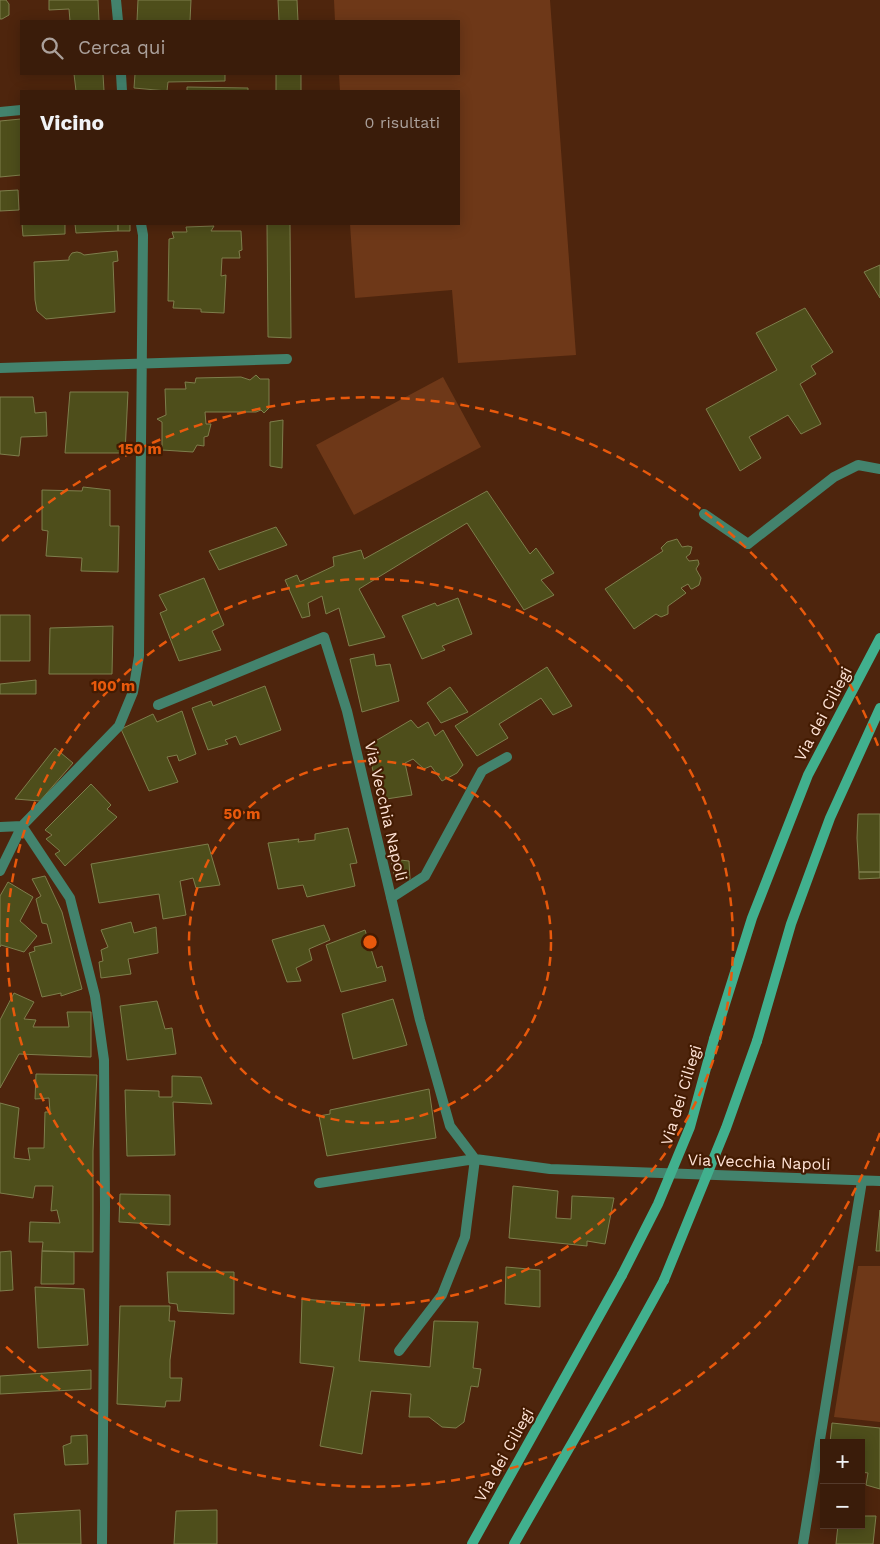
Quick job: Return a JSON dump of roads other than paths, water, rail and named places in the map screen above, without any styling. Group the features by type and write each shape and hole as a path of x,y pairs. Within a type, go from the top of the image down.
{"main road":[{"name":"Via dei Ciliegi","path":"472,1544 622,1275 658,1204 690,1127 714,1039 752,918 808,775 880,638"},
{"path":"514,1544 622,1357 664,1280 719,1146 757,1041 794,915 830,818 880,708"}],"street":[{"path":"116,0 118,20"},
{"path":"121,75 122,90"},
{"path":"0,112 20,110"},
{"path":"0,871 22,826 119,726 133,692 139,656 143,235 141,225"},
{"path":"0,368 287,359"},
{"path":"704,514 748,544 834,478 858,465 880,469"},
{"name":"Via Vecchia Napoli","path":"158,705 324,637 347,711 420,1020 450,1126 475,1159"},
{"path":"391,898 425,876 482,771 507,757"},
{"path":"0,827 22,826"},
{"path":"22,826 70,898 95,996 104,1060 105,1207 102,1544"},
{"path":"399,1351 442,1295 465,1237 475,1159"},
{"name":"Via Vecchia Napoli","path":"319,1184 475,1159 550,1168 880,1182"},
{"path":"803,1544 862,1181"}]}
